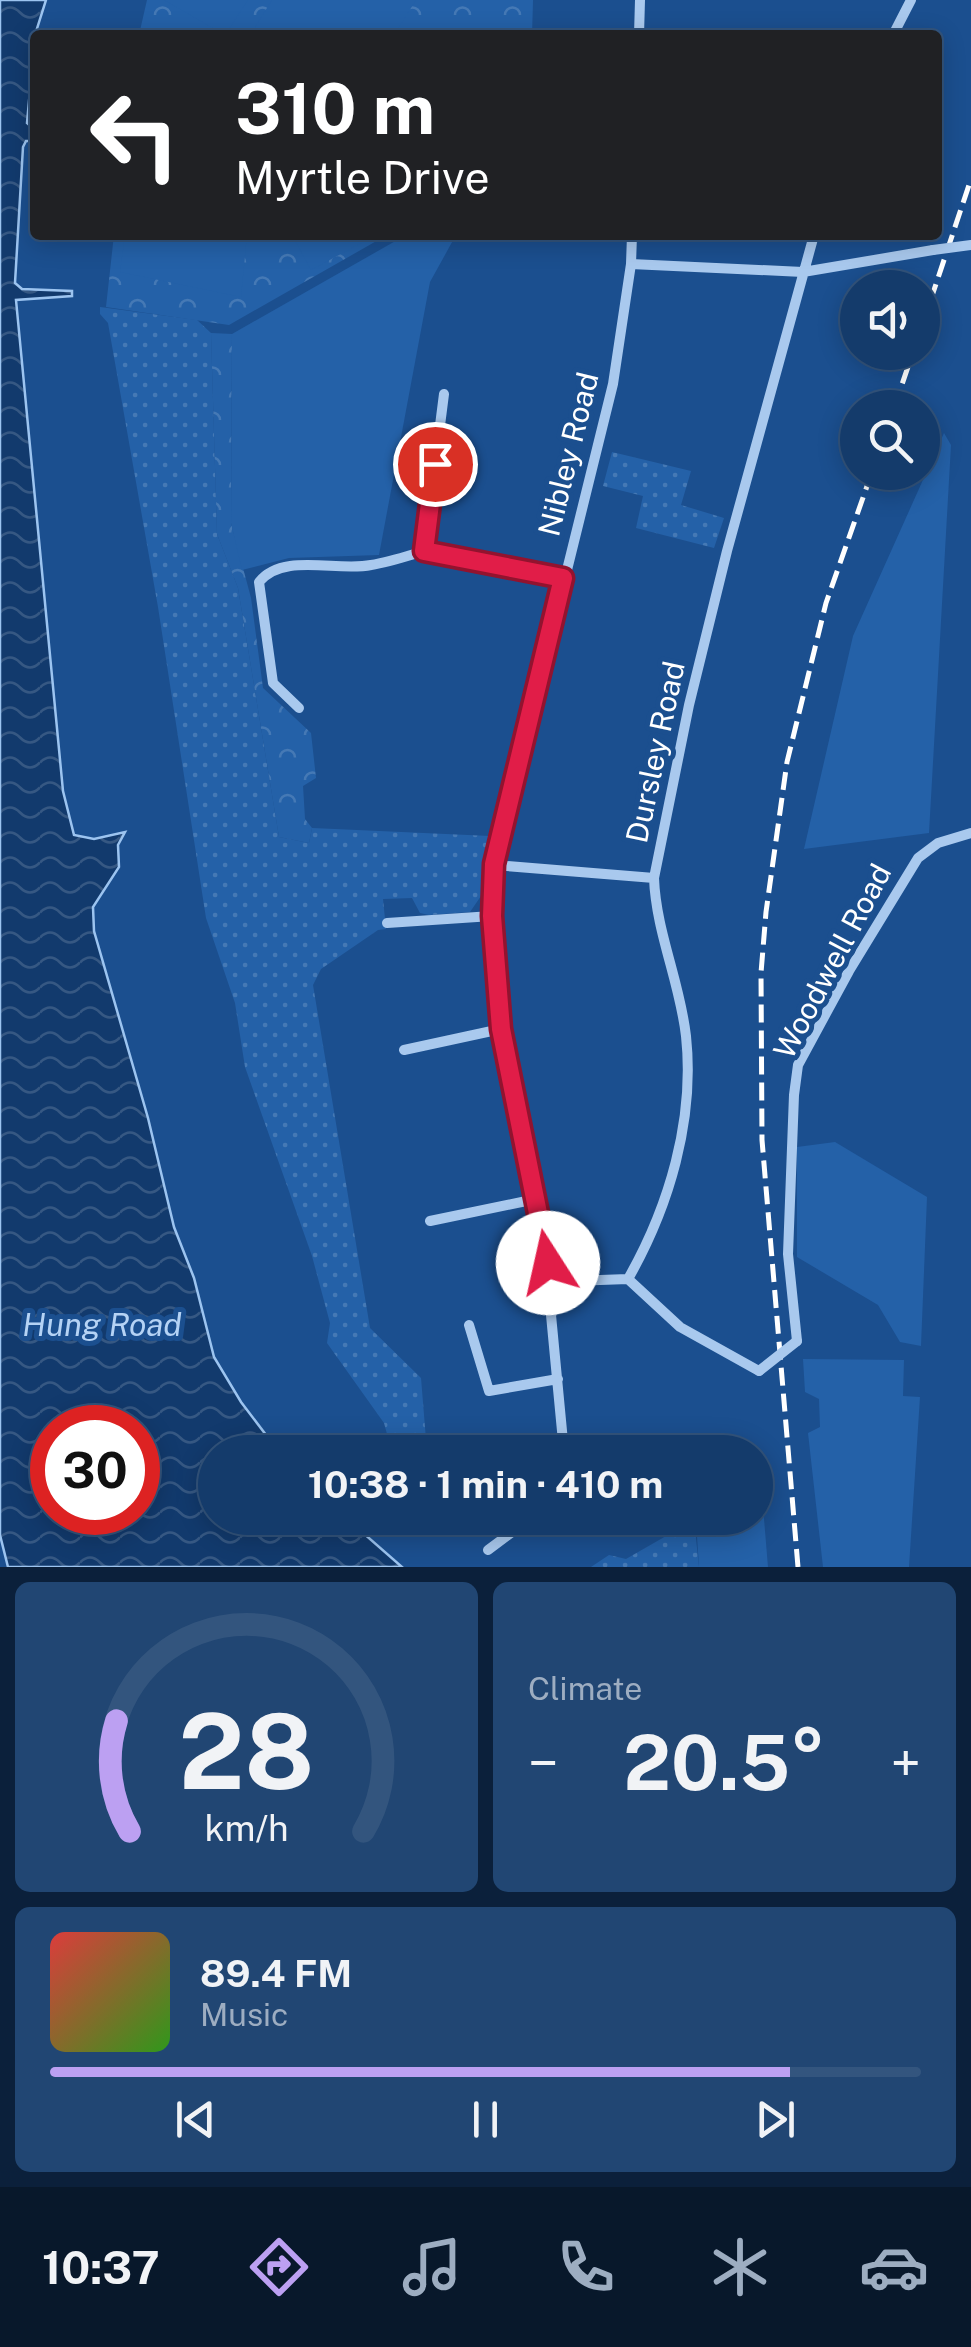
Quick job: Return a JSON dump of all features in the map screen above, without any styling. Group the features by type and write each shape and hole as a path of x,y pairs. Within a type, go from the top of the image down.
{"street":[{"path":"639,30 640,0"},
{"path":"896,30 912,0"},
{"name":"Nibley Road","path":"566,1279 548,1263 501,1029 492,916 494,864 612,384 632,240"},
{"name":"Dursley Road","path":"628,1279 653,1234 668,1194 678,1150 687,1068 686,1035 655,905 654,878 689,705 722,570 813,240"},
{"path":"631,264 803,272 971,244"},
{"path":"424,551 444,394"},
{"path":"299,708 273,683 258,582 268,571 282,567 368,566 424,551 563,578"},
{"name":"Woodwell Road","path":"628,1279 680,1327 759,1371 797,1341 788,1254 798,1065 909,869 926,849 971,833"},
{"path":"494,864 654,878"},
{"path":"387,923 492,916"},
{"path":"404,1050 501,1029"},
{"path":"430,1221 536,1199"},
{"path":"564,1435 551,1315 566,1279 628,1279"},
{"path":"469,1326 489,1392 558,1379"},
{"path":"488,1550 508,1536"}],"green space":[{"path":"147,0 533,0 532,30 140,30"},
{"path":"164,0 248,0 228,30 216,30"},
{"path":"272,0 416,0 397,30 253,30"},
{"path":"113,240 378,240 229,325 106,307"},
{"path":"124,240 247,240 241,297 120,272"},
{"path":"295,240 367,240 311,270"},
{"path":"397,240 453,240 430,282 379,555 289,558 242,570 231,523 232,334"},
{"path":"100,307 197,320 211,333 217,534 238,588 279,837 309,843 312,828 490,836 483,893 470,912 429,915 420,913 412,898 383,899 386,929 378,930 321,969 313,985 370,1328 421,1378 426,1435 387,1435 384,1423 327,1343 330,1323 312,1256 245,1067 235,1003 206,918 158,607 108,323 100,314"},
{"path":"211,333 232,334 231,523 251,598 263,688 311,733 316,778 303,786 305,819 312,828 309,843 279,837 238,588 217,534"},
{"path":"944,433 951,445 929,833 804,849 853,636 918,490 940,490 940,442"},
{"path":"612,452 691,471 681,505 724,518 714,548 636,528 643,496 603,486"},
{"path":"835,1142 927,1197 921,1346 900,1342 878,1305 797,1257 797,1147"},
{"path":"803,1359 904,1360 903,1396 920,1397 909,1567 823,1567 808,1433 820,1427 819,1399 805,1392"},
{"path":"668,1535 696,1535 699,1567 591,1567 609,1555 626,1559"},
{"path":"697,1535 765,1535 768,1567 699,1567"}],"water":[{"name":"Hung Road","path":"0,0 46,0 37,30 30,30 30,141 23,147 15,283 22,289 72,291 72,296 16,300 63,791 74,835 94,839 125,832 118,845 119,867 93,907 94,931 148,1118 174,1227 194,1278 214,1357 266,1435 198,1435 198,1535 365,1535 402,1567 8,1567 0,1535"}],"railway":[{"path":"940,272 971,179"},
{"path":"900,390 907,370"},
{"path":"798,1567 762,1140 761,973 787,762 826,603 866,490"}],"route":[{"path":"435,464 424,551 563,578 494,864 492,916 501,1029 548,1263"}]}
